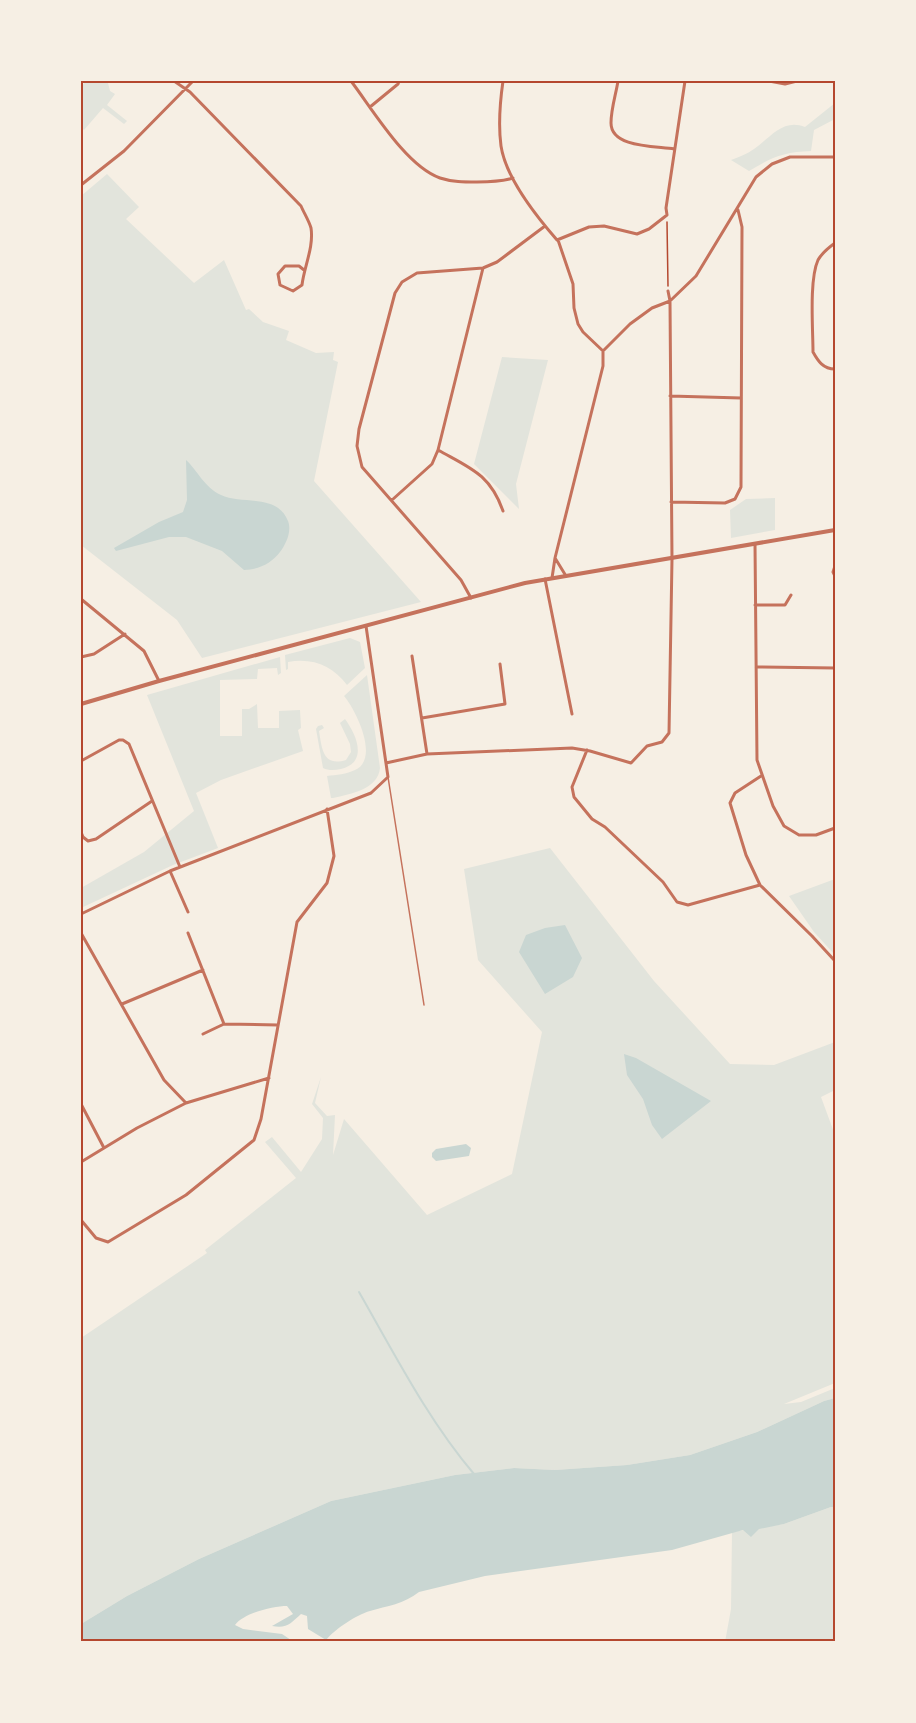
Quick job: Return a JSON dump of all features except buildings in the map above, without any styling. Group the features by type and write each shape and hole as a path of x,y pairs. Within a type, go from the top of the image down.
{"street":[{"path":"174,81 185,88 301,206 311,228 310,254 304,270 302,285 293,291 280,285 278,274 285,266 299,266 304,270"},
{"path":"81,178 83,183 124,151 193,81"},
{"path":"351,81 410,159 439,178 457,182 500,182 513,178"},
{"path":"370,107 399,81"},
{"path":"503,81 499,110 501,147 513,178 525,199 557,240 573,284 574,308 578,324 603,351"},
{"path":"618,81 611,125 616,136 625,142 674,149"},
{"path":"557,240 589,227 604,226 637,234 649,230 667,215 666,208 685,81"},
{"path":"769,81 785,84 797,81"},
{"path":"552,578 603,366 603,351 630,324 652,308 670,301 696,276 756,177 772,164 790,158 835,157"},
{"path":"671,502 725,503 735,499 741,487 742,227 738,209"},
{"path":"471,598 461,579 362,467 357,446 359,429 395,293 402,282 417,273 483,268 497,262 544,226"},
{"path":"835,243 819,260 814,275 813,352 819,363 835,369"},
{"path":"391,500 432,464 438,450 483,268"},
{"path":"386,763 427,754 572,748 587,750 631,764 647,746 662,742 669,733 672,559 670,301 668,291"},
{"path":"670,396 741,398"},
{"path":"438,450 478,472 497,493 503,511"},
{"path":"82,705 159,681 545,579 835,530"},
{"path":"755,544 757,760 761,776 784,826 800,835 816,835 835,828"},
{"path":"555,558 566,576"},
{"path":"835,566 833,572 835,576"},
{"path":"545,579 572,714"},
{"path":"755,605 785,605 791,595"},
{"path":"81,599 144,651 159,681"},
{"path":"81,914 170,871 371,793 388,777 366,626"},
{"path":"81,657 94,654 125,634"},
{"path":"412,656 427,754"},
{"path":"422,718 505,704 500,664"},
{"path":"756,667 835,668"},
{"path":"81,760 119,740 129,744 181,867"},
{"path":"587,750 572,788 574,797 592,819 604,827 663,882 677,902 688,905 760,885"},
{"path":"761,776 735,793 730,803 746,855 760,885 835,961"},
{"path":"81,832 88,841 96,839 152,801"},
{"path":"81,1220 96,1238 108,1242 186,1195 254,1140 261,1119 297,922 327,883 334,856 327,809"},
{"path":"170,871 188,912"},
{"path":"81,933 164,1080 186,1103"},
{"path":"188,933 224,1024"},
{"path":"122,1004 203,970"},
{"path":"203,1034 224,1024 278,1025"},
{"path":"81,1162 137,1128 186,1103 269,1078"},
{"path":"81,1104 104,1148"}],"lane":[{"path":"388,777 424,1005"}],"path":[{"path":"667,215 668,291"}],"shaded area":[{"path":"86,81 110,81 108,83 110,91 115,94 107,105 127,121 124,124 103,108 84,130 81,127 81,87"},
{"path":"835,103 835,119 814,130 811,151 778,156 749,171 731,160 751,151 783,127 797,125 805,127"},
{"path":"107,174 139,207 126,219 194,283 224,260 246,310 249,309 263,322 289,331 286,340 316,353 334,352 333,360 338,362 314,481 421,602 202,658 177,620 81,545 81,196"},
{"path":"502,357 548,360 516,484 519,509 474,464"},
{"path":"186,460 215,492 229,498 267,503 283,512 288,521 289,533 282,549 269,563 244,570 222,551 186,537 169,537 116,551 114,548 159,522 183,512 187,500"},
{"path":"775,498 775,530 731,538 730,510 746,499"},
{"path":"350,638 360,642 365,668 347,685 329,668 314,662 288,662 286,670 285,655"},
{"path":"280,657 281,673 278,675 277,668 258,669 257,679 220,680 220,736 242,736 242,709 249,709 257,704 258,728 279,728 279,711 300,710 301,728 298,730 303,751 221,780 196,793 218,848 173,865 81,908 81,888 144,852 194,811 147,695"},
{"path":"367,675 380,768 378,775 369,786 348,795 331,798 327,776 355,770 366,756 366,745 359,723 344,696"},
{"path":"345,719 358,747 355,760 341,769 323,768 316,729 322,725 324,728 319,731 323,750 328,759 338,762 346,760 351,752 350,744 340,723"},
{"path":"550,848 654,981 730,1064 774,1065 835,1042 835,1090 821,1097 835,1135 835,1383 784,1404 801,1402 835,1388 835,1398 757,1432 690,1455 627,1465 555,1470 514,1468 455,1475 331,1501 199,1559 127,1596 81,1624 81,1338 207,1253 205,1250 296,1178 265,1142 272,1137 301,1172 322,1139 323,1118 312,1104 321,1077 315,1103 327,1116 335,1115 333,1155 344,1119 427,1215 512,1174 542,1032 478,960 464,869"},
{"path":"835,879 835,955 814,932 789,896"},
{"path":"565,925 582,958 573,977 545,994 519,952 526,935 545,928"},
{"path":"624,1054 636,1058 711,1101 662,1139 652,1125 643,1099 627,1075"},
{"path":"466,1144 471,1148 469,1156 436,1161 432,1157 436,1149"},
{"path":"835,1398 835,1507 784,1524 759,1529 751,1537 743,1530 672,1550 485,1576 419,1592 401,1602 364,1613 340,1627 326,1640 308,1629 307,1616 301,1614 285,1626 272,1626 293,1614 287,1606 259,1611 245,1617 235,1625 243,1629 282,1634 294,1642 81,1642 81,1624 127,1596 199,1559 331,1501 455,1475 514,1468 555,1470 627,1465 690,1455 757,1432"},
{"path":"835,1507 835,1642 725,1642 731,1609 732,1532 784,1524"}],"waterway":[{"path":"359,1292 427,1409 474,1474"}]}
